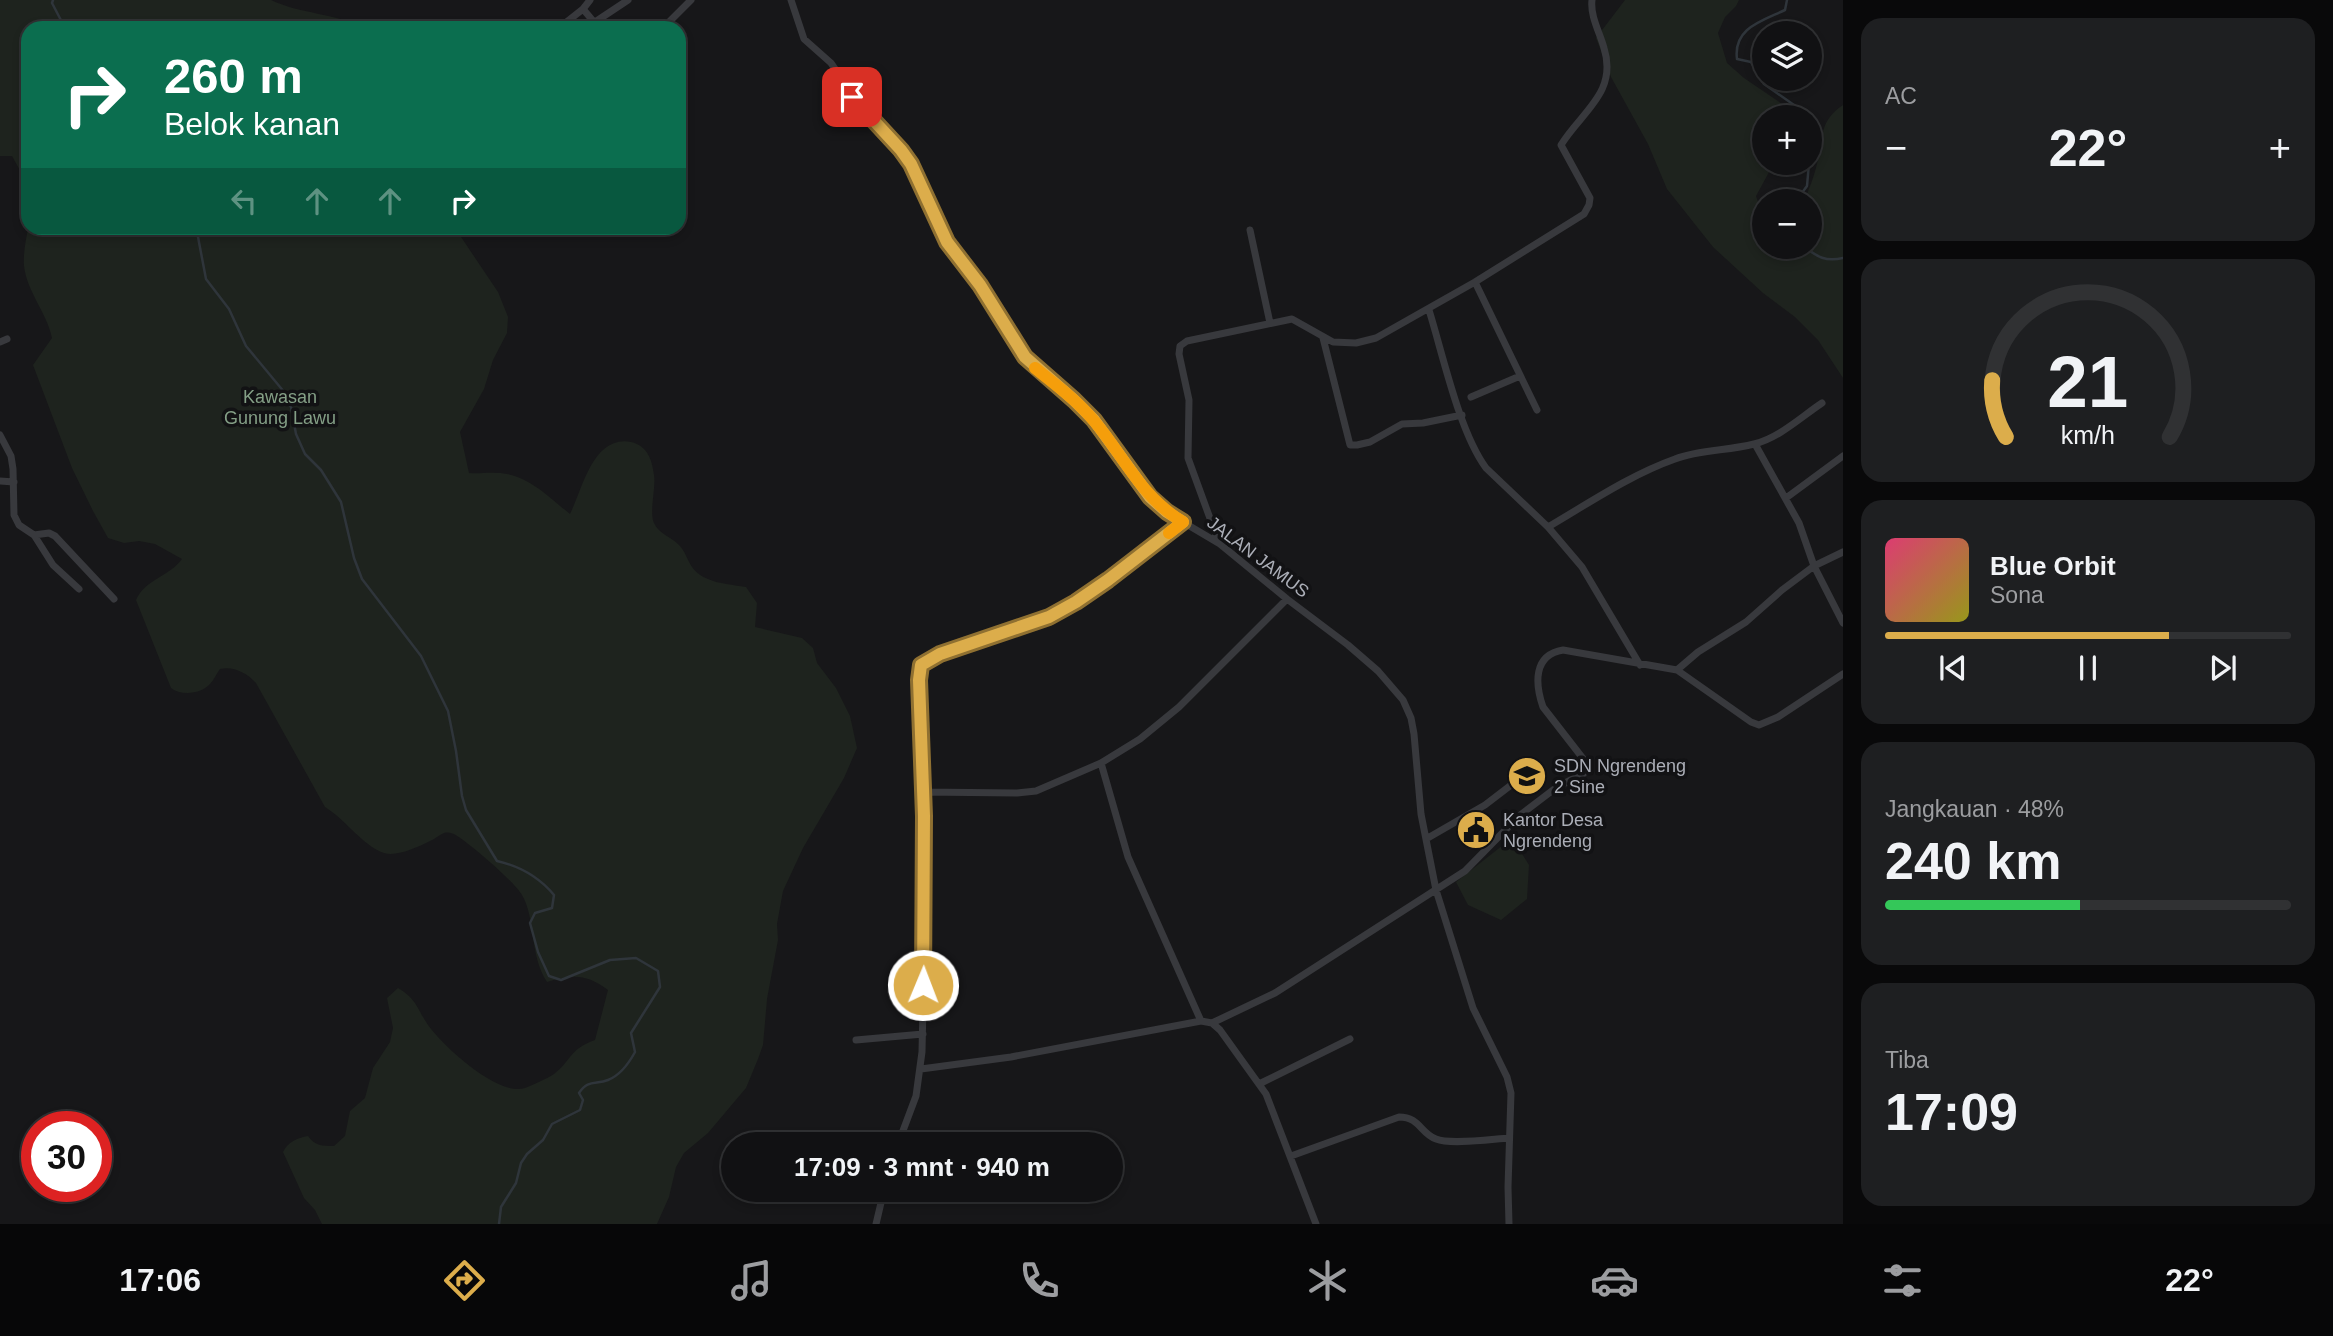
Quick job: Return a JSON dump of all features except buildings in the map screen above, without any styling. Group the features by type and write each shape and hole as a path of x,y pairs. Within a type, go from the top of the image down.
{"street":[{"path":"568,21 590,0"},
{"path":"602,21 628,0"},
{"path":"670,21 691,0"},
{"name":"JALAN JAMUS","path":"791,0 804,39 831,63 861,107 911,164 947,242 980,285 1025,357 1094,420 1150,497 1167,512 1220,544 1378,671 1403,701 1414,734 1426,839 1436,890 1474,1008 1507,1077 1511,1093 1509,1224"},
{"path":"1220,544 1188,458 1189,400 1179,354 1180,346 1187,341 1292,319 1323,338 1340,343 1368,341 1429,310 1584,214 1590,198 1561,145 1591,109 1607,79 1606,52 1594,19 1592,0"},
{"path":"583,9 594,21"},
{"path":"1250,230 1270,323"},
{"path":"1475,282 1536,410"},
{"path":"1429,310 1472,444 1486,468 1548,527 1593,582 1640,665"},
{"path":"1323,338 1348,441 1352,446 1370,442 1402,424 1423,423 1462,415"},
{"path":"1471,397 1520,376"},
{"path":"1548,527 1616,486 1663,463 1700,452 1755,444 1779,432 1822,402"},
{"path":"0,435 11,456 14,482 12,503 19,525 34,535 45,555 79,589"},
{"path":"1755,444 1786,498 1814,566 1843,623"},
{"path":"1786,498 1843,456"},
{"path":"0,481 14,482"},
{"path":"902,1132 916,1096 923,1034 921,665 931,657 1021,627 1067,607 1108,580 1183,522"},
{"path":"34,535 49,533 55,536 114,599"},
{"path":"1677,670 1698,652 1746,622 1814,566 1843,552"},
{"path":"923,792 1036,791 1101,763 1140,739 1179,707 1287,600"},
{"path":"1212,1023 1275,993 1465,872 1519,816 1588,769 1583,757 1544,707 1540,697 1536,683 1538,670 1546,657 1554,652 1563,650 1677,670 1759,725 1778,717 1843,674"},
{"path":"1101,763 1128,857 1201,1021"},
{"path":"1426,839 1485,805 1515,782"},
{"path":"921,1069 1011,1057 1201,1021 1212,1023 1220,1030 1270,1102 1316,1224"},
{"path":"856,1040 923,1034"},
{"path":"1259,1084 1350,1039"},
{"path":"1291,1156 1399,1117 1408,1117 1435,1139 1446,1141 1509,1138"},
{"path":"876,1224 881,1202"}],"green space":[{"path":"0,0 271,0 347,21 21,21 21,172 12,156 0,156"},
{"path":"1625,0 1739,0 1725,17 1718,33 1727,63 1752,83 1752,91 1763,91 1784,105 1752,105 1752,175 1767,175 1760,189 1752,189 1752,259 1822,259 1822,189 1809,189 1814,175 1822,175 1822,138 1826,124 1843,105 1843,378 1818,340 1713,247 1667,189 1648,144 1611,77 1596,38"},
{"name":"Kawasan Gunung Lawu","path":"27,235 460,235 498,292 508,317 507,333 493,360 484,389 460,432 469,473 497,473 518,477 537,487 570,514 598,455 618,442 637,444 648,454 652,464 653,519 658,530 680,546 692,567 703,576 716,582 746,587 757,603 755,627 802,638 813,648 817,663 836,688 850,716 857,748 844,778 803,848 783,891 763,1045 746,1088 708,1133 684,1153 676,1167 669,1197 657,1224 322,1224 315,1210 304,1198 283,1152 290,1143 304,1137 308,1136 319,1145 334,1146 345,1136 350,1111 365,1098 373,1068 390,1042 393,1028 387,998 398,988 413,1000 428,1025 458,1057 486,1078 514,1089 525,1088 554,1074 575,1051 595,1040 608,990 579,977 547,982 537,960 529,915 522,895 501,872 454,834 445,833 407,851 384,853 369,845 325,807 256,683 248,676 235,669 225,668 220,669 202,690 185,693 171,688 136,600 145,588 182,559 155,544 139,541 124,543 108,538 93,511 72,468 33,365 52,338 26,276 24,256"},
{"path":"1512,838 1529,865 1527,899 1501,920 1468,905 1456,882"}],"waterway":[{"path":"53,0 61,21"},
{"path":"1787,0 1785,10 1759,22 1744,33 1737,48 1737,59 1751,62 1764,84 1794,105"},
{"path":"1805,189 1808,175"},
{"path":"198,235 206,279 229,309 246,346 285,393 291,407 296,434 305,454 321,470 341,502 354,558 362,579 421,656 448,711 466,810 497,861 528,873 554,895 552,908 535,913 530,923 538,952 549,976 561,980 610,960 636,958 658,971 660,987 631,1033 635,1052 630,1060 613,1078 589,1084 582,1089 579,1093 583,1100 580,1110 552,1124 543,1140 527,1154 521,1163 516,1183 501,1207 499,1224"},
{"path":"1822,258 1843,258"}],"slow traffic":[{"path":"1035,368 1094,420 1150,497 1183,522 1169,533"}],"place":[{"name":"SDN Ngrendeng 2 Sine","path":"1527,776"},
{"name":"Kantor Desa Ngrendeng","path":"1476,830"}],"route":[{"path":"852,97 911,164 947,242 980,285 1025,357 1094,420 1150,497 1183,522 1108,580 1049,617 931,657 921,665 919,680 925,911 923,985"}]}
